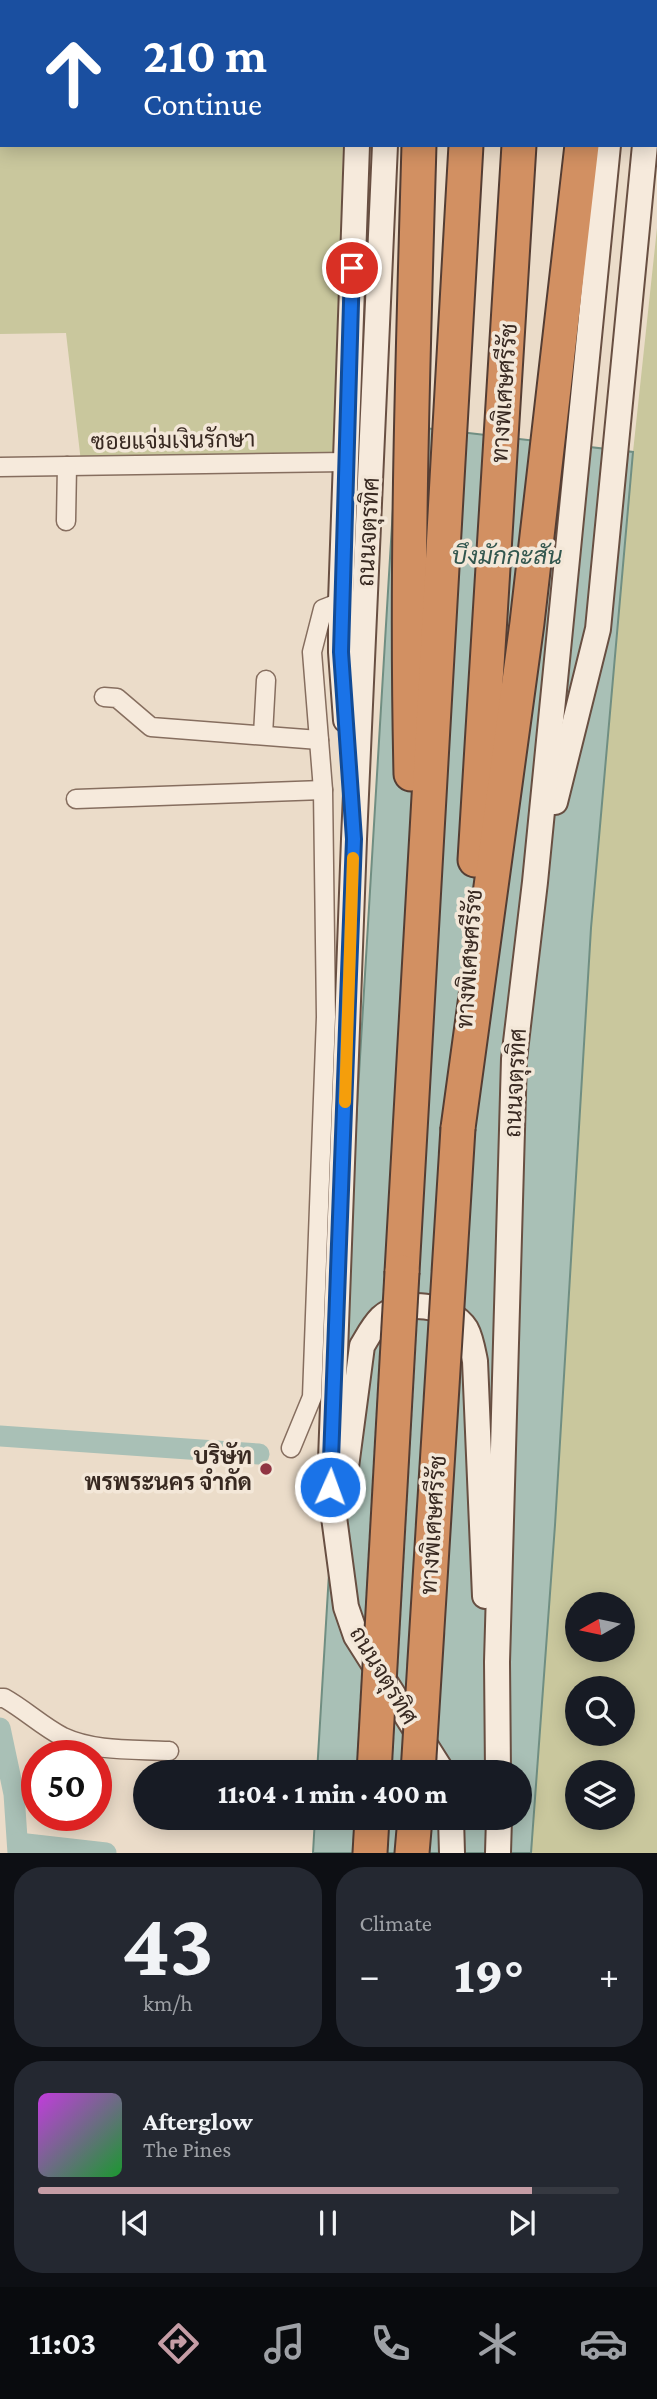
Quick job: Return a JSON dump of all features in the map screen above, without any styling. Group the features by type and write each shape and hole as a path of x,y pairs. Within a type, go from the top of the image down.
{"highway":[{"path":"417,1004 408,579 419,147"},
{"name":"ทางพิเศษศรีรัช","path":"375,1760 466,147"},
{"name":"ทางพิเศษศรีรัช","path":"419,1760 519,147"},
{"path":"458,1128 527,623 582,147"},
{"path":"370,1853 371,1830"},
{"path":"412,1853 414,1830"}],"main road":[{"path":"354,839 341,652 341,602 357,147"},
{"name":"ถนนจตุรทิศ","path":"385,147 354,839 330,1487 346,1607 356,1636 436,1760"},
{"name":"ถนนจตุรทิศ","path":"498,1760 497,1662 514,1059 535,882 608,147"},
{"path":"535,882 598,629 645,147"},
{"path":"333,1515 345,1471 362,1346 371,1330 382,1317 397,1308 433,1308 454,1317 467,1330 475,1361 483,1584 497,1662"},
{"path":"451,1830 452,1853"},
{"path":"498,1853 499,1830"}],"street":[{"name":"ซอยแจ่มเงินรักษา","path":"0,467 346,462"},
{"path":"66,521 67,466"},
{"path":"291,1448 312,1398 326,1017 323,790 312,652 323,610 341,602"},
{"path":"263,735 266,680"},
{"path":"104,697 117,698 151,727 319,740"},
{"path":"76,799 323,790"},
{"path":"2,1698 62,1736 90,1746 169,1751"}],"shaded area":[{"path":"0,147 343,147 333,452 81,462 66,333 0,334"},
{"path":"657,228 657,1853 531,1853 555,1525 591,928 633,452"}],"water":[{"name":"บึงมักกะสัน","path":"398,425 633,452 591,928 555,1525 531,1853 313,1853 314,1830 532,1830 532,1760 318,1760"}],"waterway":[{"path":"0,1436 259,1454"},
{"path":"0,1728 14,1794 18,1853"},
{"path":"18,1843 106,1853"}],"slow traffic":[{"path":"345,1102 353,858"}],"place":[{"name":"บริษัท พรพระนคร จำกัด","path":"266,1469"}],"route":[{"path":"330,1487 354,839 341,652 352,268"}]}
